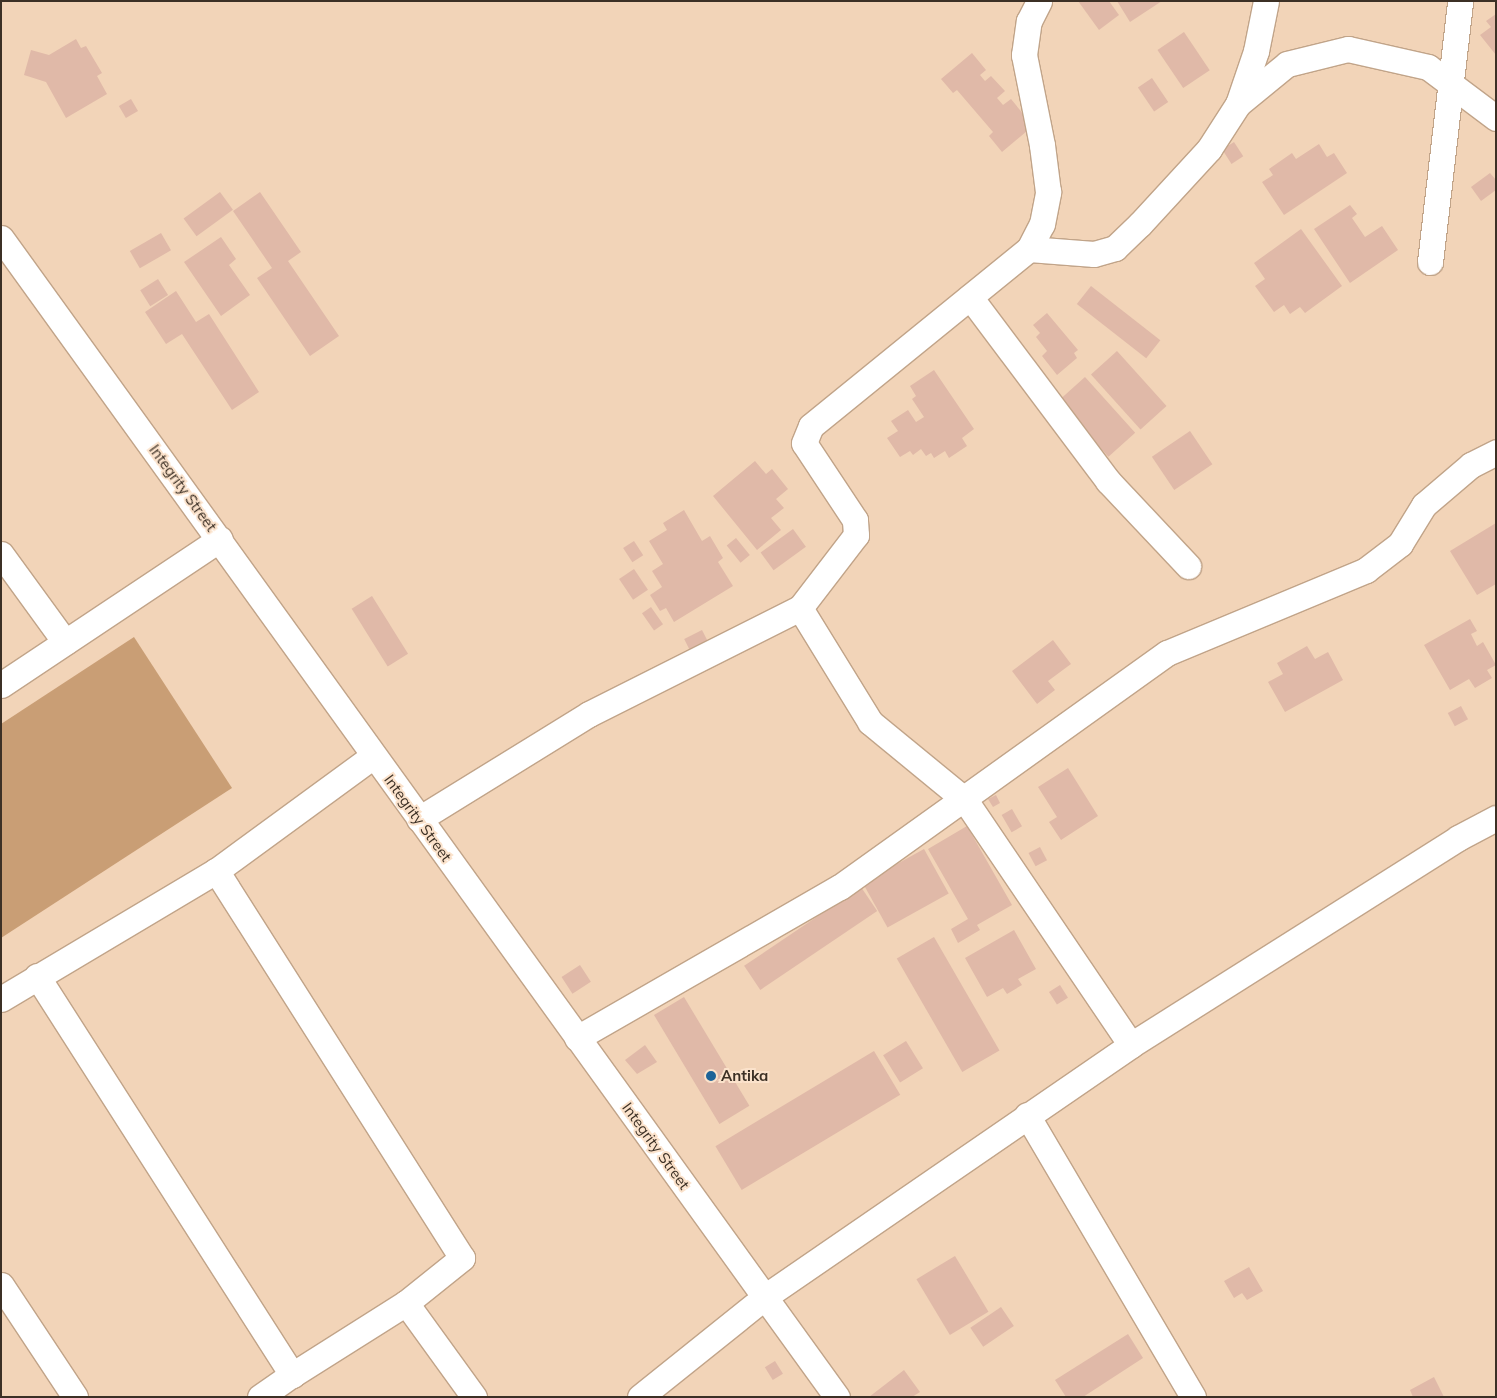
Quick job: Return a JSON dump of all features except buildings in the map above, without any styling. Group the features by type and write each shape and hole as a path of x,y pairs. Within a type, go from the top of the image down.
{"street":[{"path":"419,819 589,714 800,608 856,535 855,520 804,443 811,426 1029,249 1042,224 1048,192 1024,55 1029,21 1039,1"},
{"path":"1029,249 1094,254 1115,248 1209,149 1238,104 1256,51 1266,1"},
{"path":"1430,262 1460,1"},
{"path":"1238,104 1287,64 1348,49 1428,66 1451,86 1496,118"},
{"name":"Integrity Street","path":"1,238 220,539 373,756 766,1296 837,1397"},
{"path":"970,297 1108,481 1188,566"},
{"path":"577,1038 840,887 965,800 1167,653 1366,570 1400,544 1424,506 1471,465 1496,452"},
{"path":"1,685 220,539"},
{"path":"1,554 65,642"},
{"path":"800,608 870,722 965,800 1131,1045"},
{"path":"1,999 216,871 373,756"},
{"path":"640,1397 766,1296 1027,1115 1131,1045 1458,838 1496,818"},
{"path":"216,871 462,1258 406,1303 260,1397"},
{"path":"37,976 292,1375"},
{"path":"1027,1115 1193,1397"},
{"path":"3,1293 75,1397"},
{"path":"406,1303 474,1397"}],"shaded area":[{"path":"134,637 232,788 1,938 1,724"}],"place":[{"name":"Antika","path":"711,1076"}]}
